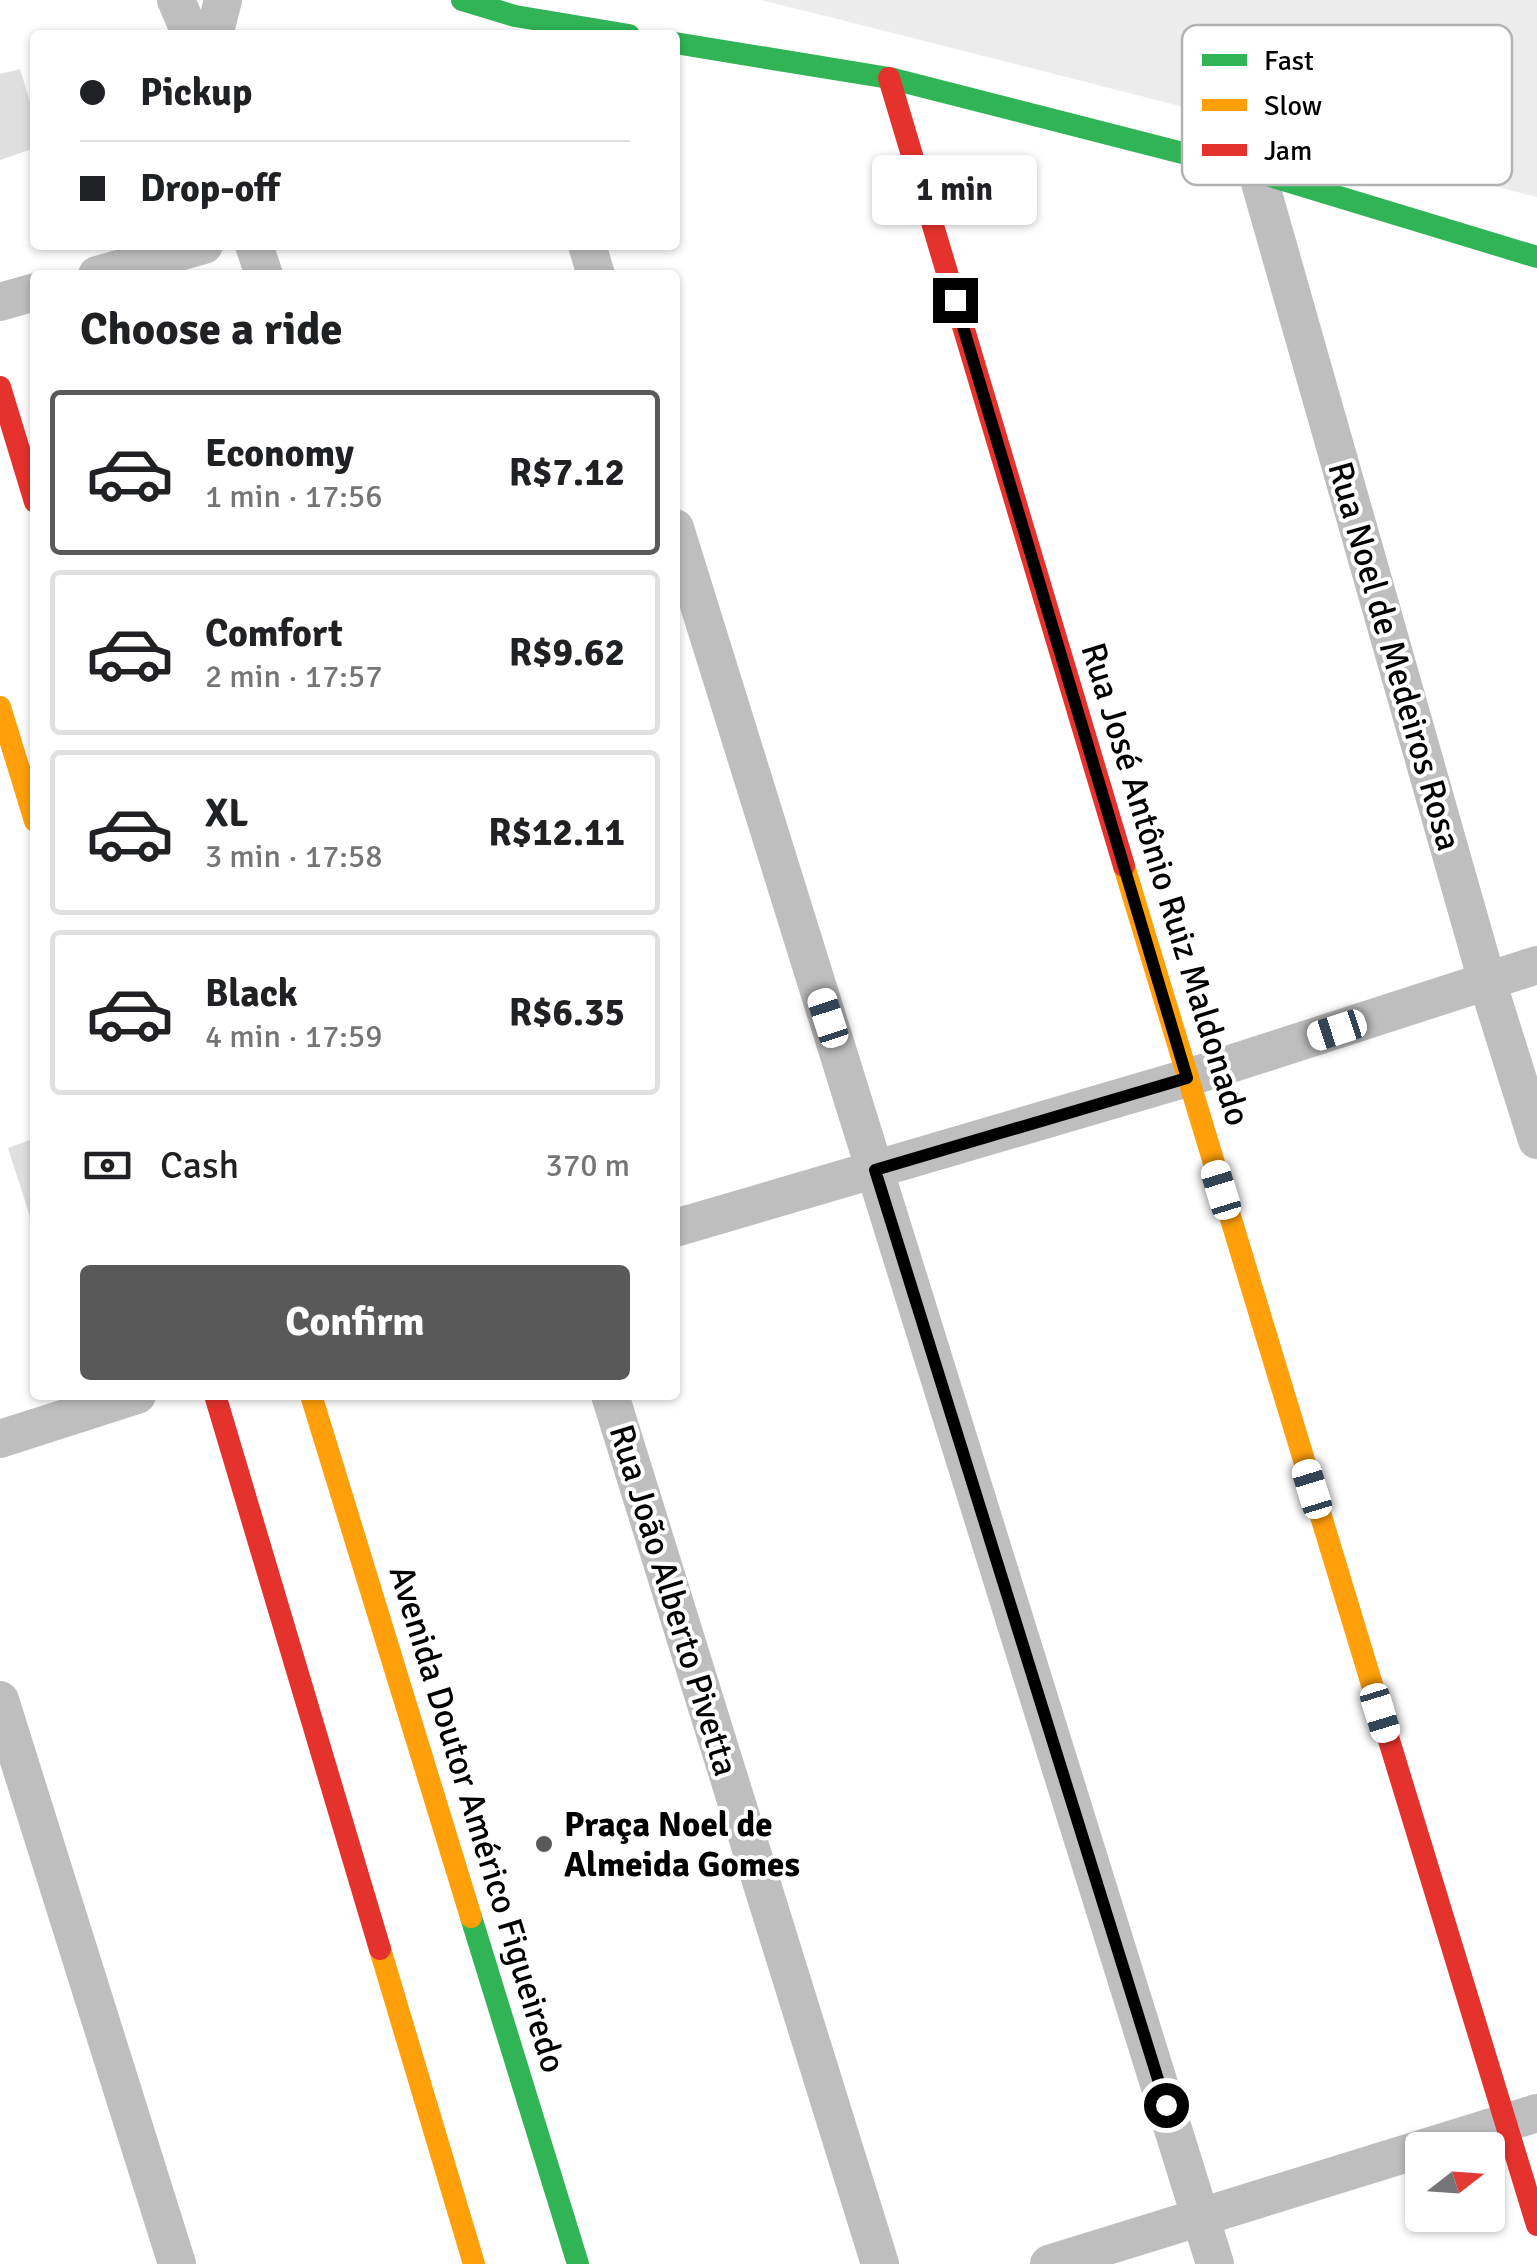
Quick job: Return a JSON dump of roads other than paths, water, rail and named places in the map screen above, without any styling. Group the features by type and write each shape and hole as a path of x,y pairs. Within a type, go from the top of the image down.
{"street":[{"path":"176,0 190,30"},
{"path":"215,30 223,0"},
{"path":"462,0 518,26 567,30"},
{"path":"680,44 888,78 1182,153"},
{"name":"Rua José Antônio Ruiz Maldonado","path":"888,78 1187,1078 1521,2118 1537,2225"},
{"name":"Rua Noel de Medeiros Rosa","path":"1262,185 1487,981 1537,1140"},
{"path":"1301,185 1537,257"},
{"path":"114,270 186,250"},
{"path":"0,302 30,293"},
{"path":"0,388 30,486"},
{"path":"680,544 1215,2264"},
{"path":"0,706 30,804"},
{"path":"680,1227 1187,1078 1537,966"},
{"path":"0,1439 121,1400"},
{"path":"216,1400 474,2264"},
{"name":"Avenida Doutor Américo Figueiredo","path":"313,1400 578,2264"},
{"name":"Rua João Alberto Pivetta","path":"612,1400 880,2264"},
{"path":"0,1700 176,2264"},
{"path":"1049,2264 1521,2118"}],"place":[{"name":"Praça Noel de Almeida Gomes","path":"544,1844"}]}
